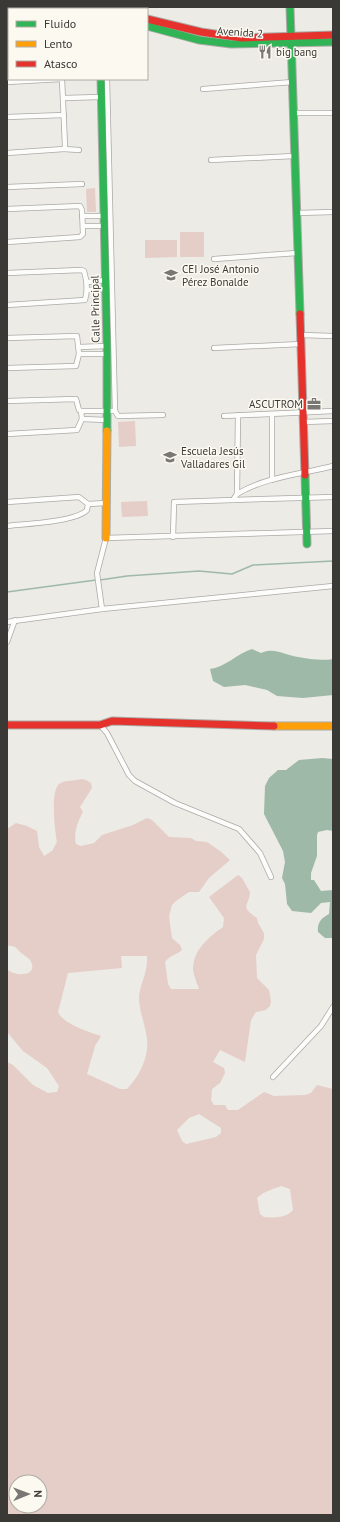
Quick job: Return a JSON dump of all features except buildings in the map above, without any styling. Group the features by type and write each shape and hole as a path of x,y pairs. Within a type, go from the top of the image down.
{"street":[{"path":"290,7 307,544"},
{"name":"Avenida 2","path":"148,19 194,31 223,35 333,42"},
{"name":"Avenida 2","path":"148,26 198,39 230,44 259,45 291,39 333,35"},
{"path":"7,82 44,80"},
{"path":"62,80 66,146 64,149"},
{"name":"Calle Principal","path":"101,80 107,350 106,538"},
{"path":"107,80 115,411 118,416 163,416"},
{"path":"203,88 293,82"},
{"path":"64,98 101,97"},
{"path":"294,113 333,112"},
{"path":"7,117 64,115"},
{"path":"7,153 64,149 79,150"},
{"path":"211,160 294,156"},
{"path":"7,187 82,184"},
{"path":"7,208 80,206 83,226 83,234 80,237 7,242"},
{"path":"297,213 333,212"},
{"path":"82,216 105,216"},
{"path":"83,226 105,226"},
{"path":"214,259 297,253"},
{"path":"7,273 81,270 84,271 87,282 85,300 7,305"},
{"path":"87,282 106,280"},
{"path":"87,290 106,289"},
{"path":"7,338 77,336 79,347 76,366 7,368"},
{"path":"301,336 333,336"},
{"path":"214,348 300,344"},
{"path":"79,347 107,350"},
{"path":"79,354 107,350"},
{"path":"7,401 76,399 79,410 81,411 82,419 77,430 7,434"},
{"path":"81,411 115,411"},
{"path":"224,416 333,411"},
{"path":"272,414 272,480"},
{"path":"237,494 238,415"},
{"path":"82,419 107,420"},
{"path":"303,422 333,421"},
{"path":"233,500 237,494 246,488 272,480 333,466"},
{"path":"7,502 79,497 85,500 88,504"},
{"path":"174,537 174,502 333,497"},
{"path":"88,504 106,503"},
{"path":"7,526 52,522 80,514 87,510 88,504"},
{"path":"102,609 97,573 106,538 333,531"},
{"path":"7,622 102,609 333,586"},
{"path":"7,642 15,620"},
{"path":"7,724 100,725 112,721 231,726 333,726"},
{"path":"100,725 107,733 129,775 135,781 175,803 239,829 260,853 271,877"},
{"path":"273,1077 321,1026 333,1008"}],"shaded area":[{"path":"95,188 96,212 87,212 86,189"},
{"path":"180,232 204,232 204,257 180,257"},
{"path":"145,240 177,240 177,257 145,258"},
{"path":"135,421 136,446 119,447 118,422"},
{"path":"147,501 148,516 122,517 121,502"},
{"path":"252,649 261,653 266,651 275,651 293,656 320,660 333,659 333,695 303,698 277,696 267,690 245,685 224,687 213,681 210,669 221,666"},
{"path":"322,758 333,759 333,831 327,830 318,832 317,856 311,873 311,880 314,880 321,891 333,890 333,938 325,938 318,932 320,921 329,914 330,902 321,903 311,913 292,911 287,904 285,884 282,878 285,862 283,851 264,814 265,786 269,778 278,770 286,770 299,760"},
{"path":"81,779 86,780 91,783 92,788 80,807 83,812 76,828 76,844 81,846 94,843 102,835 133,825 147,818 152,820 169,837 191,838 196,841 207,842 230,860 209,878 199,892 189,892 172,905 169,916 172,938 180,945 182,950 165,962 168,984 171,989 199,989 193,970 196,955 203,944 223,927 224,918 209,897 238,875 242,878 250,892 246,906 248,911 257,918 258,923 264,933 264,939 256,955 257,978 269,990 271,1001 270,1006 266,1010 256,1012 251,1020 245,1062 220,1050 213,1062 224,1068 225,1073 220,1083 212,1089 211,1100 214,1105 225,1105 228,1110 238,1110 264,1092 274,1096 305,1095 311,1093 317,1085 333,1089 333,1515 7,1515 7,1062 13,1065 33,1085 48,1093 57,1092 59,1086 47,1068 23,1051 7,1032 7,969 16,974 26,974 32,969 32,965 30,960 16,948 13,946 7,946 7,829 16,823 27,826 37,831 39,847 44,856 52,851 57,842 54,812 56,788 59,784","holes":["121,956 147,956 146,968 139,997 147,1041 146,1056 137,1077 127,1089 120,1089 87,1074 95,1046 101,1036 71,1024 58,1012 68,973 122,968","199,1114 221,1128 221,1133 216,1137 186,1144 182,1141 177,1130 189,1118","281,1186 290,1189 293,1210 287,1215 283,1216 264,1217 260,1214 257,1198 265,1192"]}],"waterway":[{"path":"100,580 127,576 199,571 232,574 253,565 333,561"},
{"path":"7,592 96,580"}],"traffic: fast":[{"path":"75,7 79,8"},
{"path":"290,7 300,314"},
{"path":"148,26 199,40 231,44 333,42"},
{"path":"101,80 107,346 107,431"},
{"path":"305,475 307,544"}],"traffic: slow":[{"path":"106,538 107,431"},
{"path":"274,726 333,726"}],"traffic: jam":[{"path":"148,19 201,32 242,38 333,35"},
{"path":"300,314 305,475"},
{"path":"7,725 100,725 112,721 274,726"}],"place":[{"name":"big bang","path":"265,52"},
{"name":"CEI José Antonio Pérez Bonalde","path":"171,275"},
{"name":"ASCUTROM","path":"314,404"},
{"name":"Escuela Jesús Valladares Gil","path":"170,457"}]}
